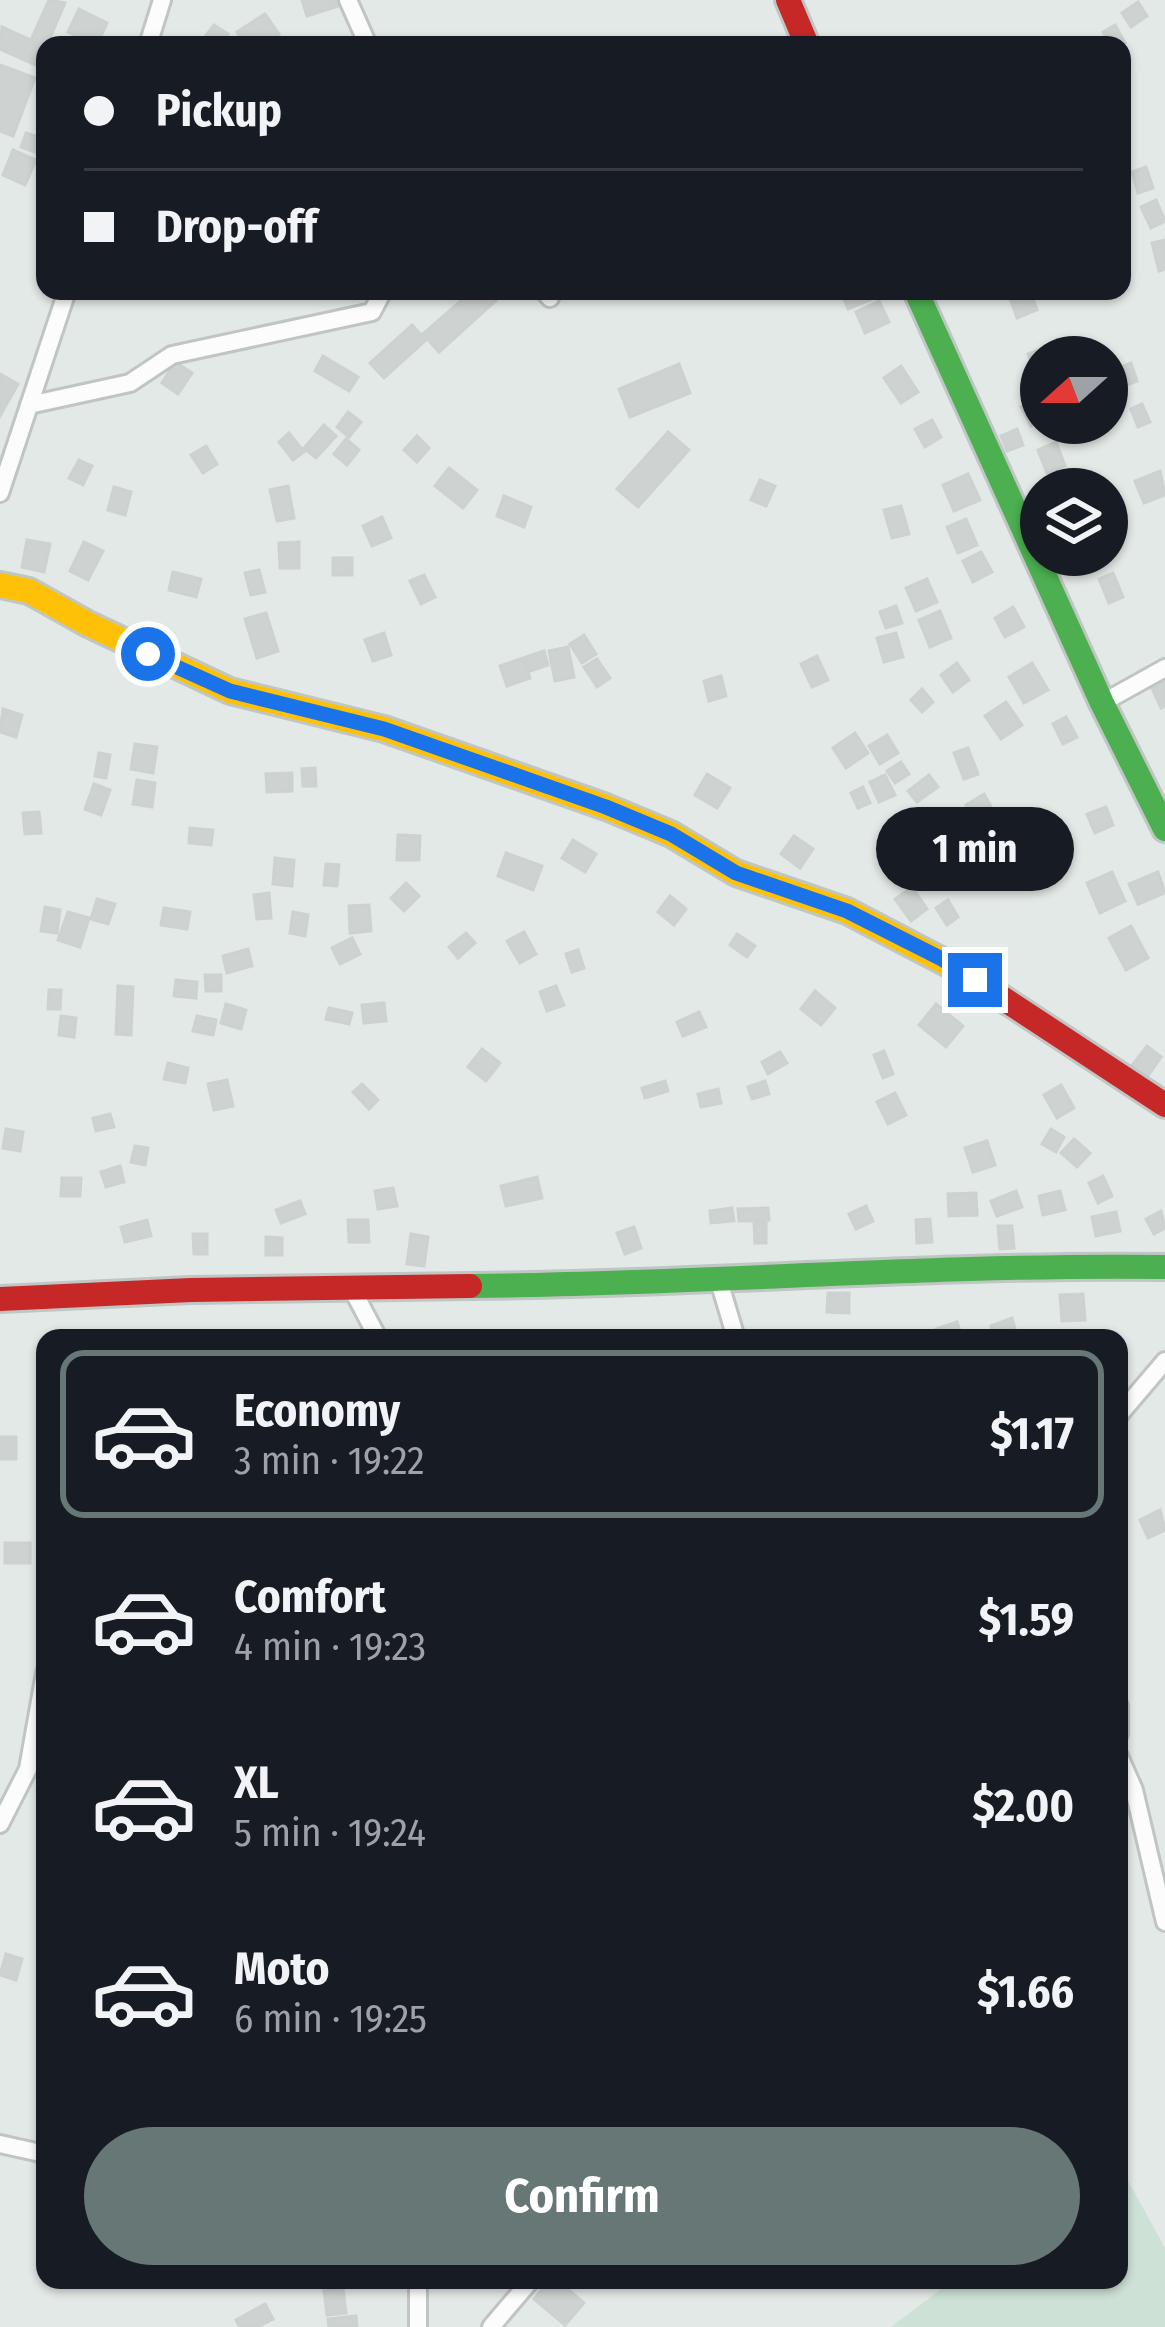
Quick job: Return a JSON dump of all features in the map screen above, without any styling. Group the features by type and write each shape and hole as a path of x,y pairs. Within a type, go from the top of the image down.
{"street":[{"path":"151,36 162,0"},
{"path":"348,0 364,36"},
{"path":"788,0 803,36"},
{"path":"0,493 64,300"},
{"path":"29,405 130,383 172,356 372,312 378,300"},
{"path":"920,300 1102,703 1165,829"},
{"path":"0,584 29,591 230,691 384,729 606,807 671,834 736,873 847,911 940,958 1165,1106"},
{"path":"1102,703 1165,668"},
{"path":"0,1299 719,1281 1057,1264 1165,1267"},
{"path":"719,1281 733,1329"},
{"path":"351,1287 373,1329"},
{"path":"1128,1404 1165,1360"},
{"path":"0,1824 28,1769 36,1724"},
{"path":"1128,1776 1165,1922"},
{"path":"0,2144 36,2152"},
{"path":"418,2289 418,2327"},
{"path":"490,2327 523,2289"}],"green space":[{"path":"1128,2180 1165,2248 1165,2327 891,2327 941,2289 1128,2289"}],"building":[{"path":"49,0 65,3 51,36 36,36 36,65 0,49 2,27 31,40"},
{"path":"302,0 336,0 338,6 307,16"},
{"path":"1138,2 1147,16 1131,27 1122,13"},
{"path":"79,9 107,23 101,36 68,32"},
{"path":"265,14 279,34 240,36 237,32"},
{"path":"214,25 228,34 227,36 206,36"},
{"path":"1115,25 1121,36 1105,36 1103,32"},
{"path":"0,65 35,78 13,136 0,131"},
{"path":"26,133 36,136 36,152 21,147"},
{"path":"13,150 36,160 25,185 3,175"},
{"path":"1146,167 1153,188 1138,193 1132,172"},
{"path":"1156,200 1165,221 1151,228 1141,207"},
{"path":"1165,240 1165,269 1159,271 1152,243"},
{"path":"462,300 496,300 439,352 423,334"},
{"path":"844,300 870,300 848,309"},
{"path":"1011,300 1033,300 1037,310 1017,318"},
{"path":"879,301 889,322 865,333 856,312"},
{"path":"412,325 426,340 384,378 370,363"},
{"path":"323,356 358,377 349,391 315,371"},
{"path":"175,362 192,373 178,394 162,383"},
{"path":"679,364 690,393 630,417 619,389"},
{"path":"1128,364 1137,381 1128,384"},
{"path":"901,366 918,392 901,403 884,378"},
{"path":"0,374 18,384 0,416"},
{"path":"1142,404 1150,422 1138,427 1131,409"},
{"path":"348,412 361,422 349,437 337,427"},
{"path":"932,420 941,437 925,447 915,429"},
{"path":"324,425 336,436 316,458 304,448"},
{"path":"1017,429 1023,445 1007,451 1001,436"},
{"path":"668,432 689,450 638,507 617,489"},
{"path":"289,433 304,452 293,460 279,442"},
{"path":"417,436 429,448 417,462 404,450"},
{"path":"346,439 359,450 347,465 334,454"},
{"path":"1057,444 1065,466 1045,468 1038,450"},
{"path":"206,446 217,464 203,473 191,455"},
{"path":"79,460 92,466 83,485 69,478"},
{"path":"449,468 477,490 463,508 435,486"},
{"path":"1160,471 1165,495 1144,503 1135,481"},
{"path":"968,474 980,500 954,511 943,485"},
{"path":"760,480 775,486 766,506 751,500"},
{"path":"288,486 294,518 277,521 270,490"},
{"path":"114,487 131,492 125,515 108,510"},
{"path":"504,496 531,507 524,527 497,516"},
{"path":"901,506 909,534 892,538 884,510"},
{"path":"382,517 391,538 372,546 363,526"},
{"path":"966,519 977,545 958,553 947,527"},
{"path":"27,540 50,544 44,572 22,567"},
{"path":"84,542 103,551 88,580 70,571"},
{"path":"299,542 299,568 280,568 279,543"},
{"path":"981,552 992,572 973,582 963,561"},
{"path":"333,558 352,558 352,575 333,575"},
{"path":"259,570 265,592 251,595 245,573"},
{"path":"173,572 201,579 196,597 169,590"},
{"path":"424,575 435,597 421,604 410,581"},
{"path":"1114,576 1123,597 1109,603 1099,579"},
{"path":"927,579 937,602 916,611 906,588"},
{"path":"896,606 902,623 886,628 880,612"},
{"path":"1013,607 1024,627 1005,637 995,618"},
{"path":"940,611 951,638 930,647 919,620"},
{"path":"266,613 278,651 257,658 245,619"},
{"path":"384,633 391,655 373,661 365,640"},
{"path":"896,633 903,657 884,662 877,638"},
{"path":"584,635 596,654 582,663 570,644"},
{"path":"568,647 574,677 555,681 549,651"},
{"path":"544,651 548,665 530,671 526,657"},
{"path":"817,656 828,680 812,687 801,664"},
{"path":"523,658 530,678 507,686 500,666"},
{"path":"597,659 610,678 597,687 584,667"},
{"path":"957,663 969,680 953,692 941,675"},
{"path":"1032,663 1048,690 1024,703 1009,677"},
{"path":"721,676 726,696 709,701 704,681"},
{"path":"1165,680 1165,706 1161,708 1151,686"},
{"path":"922,689 933,702 922,712 911,700"},
{"path":"1006,702 1022,725 1001,739 985,716"},
{"path":"3,709 22,715 16,737 0,732"},
{"path":"1066,717 1077,737 1063,744 1053,724"},
{"path":"855,733 868,753 846,768 833,748"},
{"path":"887,735 898,753 880,764 869,746"},
{"path":"135,744 157,747 153,773 131,769"},
{"path":"968,748 978,774 964,779 954,753"},
{"path":"99,753 110,755 106,778 95,776"},
{"path":"901,762 909,774 895,783 887,771"},
{"path":"315,768 316,786 303,786 302,769"},
{"path":"292,773 292,791 267,792 266,774"},
{"path":"707,774 730,788 717,808 695,795"},
{"path":"885,775 895,795 879,802 870,782"},
{"path":"929,775 938,787 917,802 908,791"},
{"path":"137,780 155,783 152,807 133,804"},
{"path":"94,784 110,790 101,815 85,809"},
{"path":"863,787 870,803 858,808 851,793"},
{"path":"984,794 995,814 978,824 966,805"},
{"path":"1106,807 1113,825 1095,833 1087,814"},
{"path":"39,812 41,833 25,834 23,813"},
{"path":"190,828 213,830 211,845 189,843"},
{"path":"398,835 420,836 419,860 397,860"},
{"path":"794,836 813,849 800,868 781,854"},
{"path":"573,840 596,854 585,872 562,858"},
{"path":"506,853 542,866 533,890 498,876"},
{"path":"275,858 294,860 292,886 273,884"},
{"path":"1018,860 1027,874 1013,883 1004,869"},
{"path":"326,864 339,865 337,886 324,885"},
{"path":"1112,872 1125,901 1100,913 1087,883"},
{"path":"1158,872 1165,893 1138,904 1129,884"},
{"path":"406,883 419,896 404,911 391,898"},
{"path":"912,887 927,909 911,921 895,899"},
{"path":"269,893 271,918 257,919 254,895"},
{"path":"670,896 686,909 674,925 658,912"},
{"path":"97,899 115,904 108,924 91,919"},
{"path":"948,900 958,917 947,925 936,908"},
{"path":"369,905 371,931 350,933 349,906"},
{"path":"45,907 60,910 57,933 41,931"},
{"path":"164,908 190,912 187,929 161,925"},
{"path":"68,912 89,918 80,947 58,940"},
{"path":"293,912 308,915 305,936 290,933"},
{"path":"1131,926 1148,958 1126,970 1109,938"},
{"path":"524,932 536,954 520,963 507,941"},
{"path":"466,933 475,943 458,958 449,947"},
{"path":"737,934 755,946 747,957 730,945"},
{"path":"352,938 360,954 340,964 332,948"},
{"path":"248,949 252,966 227,973 223,956"},
{"path":"578,950 584,968 572,972 566,954"},
{"path":"205,975 221,975 221,991 206,991"},
{"path":"176,980 197,982 196,998 174,996"},
{"path":"118,986 133,987 131,1035 116,1034"},
{"path":"556,986 564,1005 547,1011 540,992"},
{"path":"49,990 61,990 60,1009 48,1009"},
{"path":"815,991 835,1008 821,1025 801,1009"},
{"path":"384,1003 386,1021 364,1023 362,1005"},
{"path":"226,1004 246,1010 241,1029 221,1023"},
{"path":"936,1004 963,1026 946,1047 919,1025"},
{"path":"329,1008 352,1013 349,1024 326,1019"},
{"path":"699,1012 706,1027 683,1036 677,1022"},
{"path":"61,1016 76,1018 74,1037 59,1035"},
{"path":"197,1016 216,1020 213,1035 193,1031"},
{"path":"1147,1046 1161,1057 1145,1080 1130,1068"},
{"path":"482,1049 500,1063 486,1081 468,1067"},
{"path":"884,1051 893,1074 883,1078 874,1055"},
{"path":"780,1052 787,1063 768,1074 762,1062"},
{"path":"168,1063 188,1068 185,1083 164,1079"},
{"path":"227,1080 233,1106 214,1110 208,1084"},
{"path":"665,1081 668,1091 645,1098 642,1088"},
{"path":"765,1081 769,1094 752,1099 748,1087"},
{"path":"362,1084 378,1100 369,1109 353,1092"},
{"path":"1061,1085 1074,1108 1057,1118 1044,1095"},
{"path":"718,1089 721,1103 701,1107 698,1094"},
{"path":"895,1093 906,1115 888,1124 877,1102"},
{"path":"110,1114 114,1127 96,1131 93,1118"},
{"path":"6,1129 23,1132 20,1151 3,1148"},
{"path":"1051,1129 1064,1137 1056,1152 1042,1144"},
{"path":"1074,1139 1090,1153 1077,1167 1061,1153"},
{"path":"987,1141 995,1165 973,1172 965,1148"},
{"path":"135,1146 148,1148 145,1165 131,1162"},
{"path":"120,1166 124,1182 106,1187 101,1172"},
{"path":"1103,1176 1112,1196 1098,1203 1089,1183"},
{"path":"537,1177 542,1198 506,1206 501,1186"},
{"path":"62,1178 81,1178 80,1196 61,1196"},
{"path":"393,1188 397,1206 378,1209 375,1191"},
{"path":"1016,1191 1022,1207 997,1216 991,1201"},
{"path":"1060,1191 1065,1210 1043,1215 1039,1196"},
{"path":"976,1193 977,1215 949,1216 948,1194"},
{"path":"300,1201 305,1214 281,1223 276,1210"},
{"path":"866,1206 873,1221 856,1229 849,1214"},
{"path":"732,1208 734,1221 711,1223 710,1211"},
{"path":"768,1208 769,1220 739,1221 738,1209"},
{"path":"1161,1211 1165,1228 1154,1234 1146,1219"},
{"path":"1116,1212 1120,1231 1096,1236 1092,1217"},
{"path":"930,1219 932,1242 917,1243 916,1220"},
{"path":"147,1220 151,1236 125,1242 121,1227"},
{"path":"348,1220 368,1220 369,1242 349,1242"},
{"path":"754,1223 766,1223 766,1243 755,1243"},
{"path":"998,1226 1012,1226 1014,1248 1000,1249"},
{"path":"634,1227 641,1248 625,1254 617,1233"},
{"path":"193,1234 207,1234 207,1254 194,1254"},
{"path":"411,1234 428,1237 424,1266 407,1264"},
{"path":"266,1237 282,1238 282,1255 266,1255"},
{"path":"828,1293 849,1293 849,1313 827,1312"},
{"path":"1083,1294 1085,1320 1062,1321 1060,1295"},
{"path":"1012,1318 1015,1329 992,1329"},
{"path":"0,1437 16,1437 16,1459 0,1459"},
{"path":"1160,1510 1165,1530 1148,1538 1140,1520"},
{"path":"5,1543 30,1543 30,1563 5,1563"},
{"path":"6,1954 22,1959 16,1980 0,1975"},
{"path":"343,2289 346,2313 327,2315 324,2290"},
{"path":"542,2289 568,2289 584,2303 565,2325 534,2299"},
{"path":"265,2304 273,2319 257,2327 240,2327 236,2320"},
{"path":"356,2316 357,2327 329,2327 328,2319"}],"traffic: fast":[{"path":"920,300 1102,703 1165,829"},
{"path":"470,1286 991,1268 1165,1267"}],"traffic: slow":[{"path":"0,585 29,591 230,691 384,729 606,807 671,834 736,873 847,911 958,969"}],"traffic: jam":[{"path":"788,0 803,36"},
{"path":"958,969 1165,1105"},
{"path":"0,1299 191,1290 470,1286"}],"route":[{"path":"148,654 230,691 384,729 606,807 671,834 736,873 847,911 975,980"}]}
